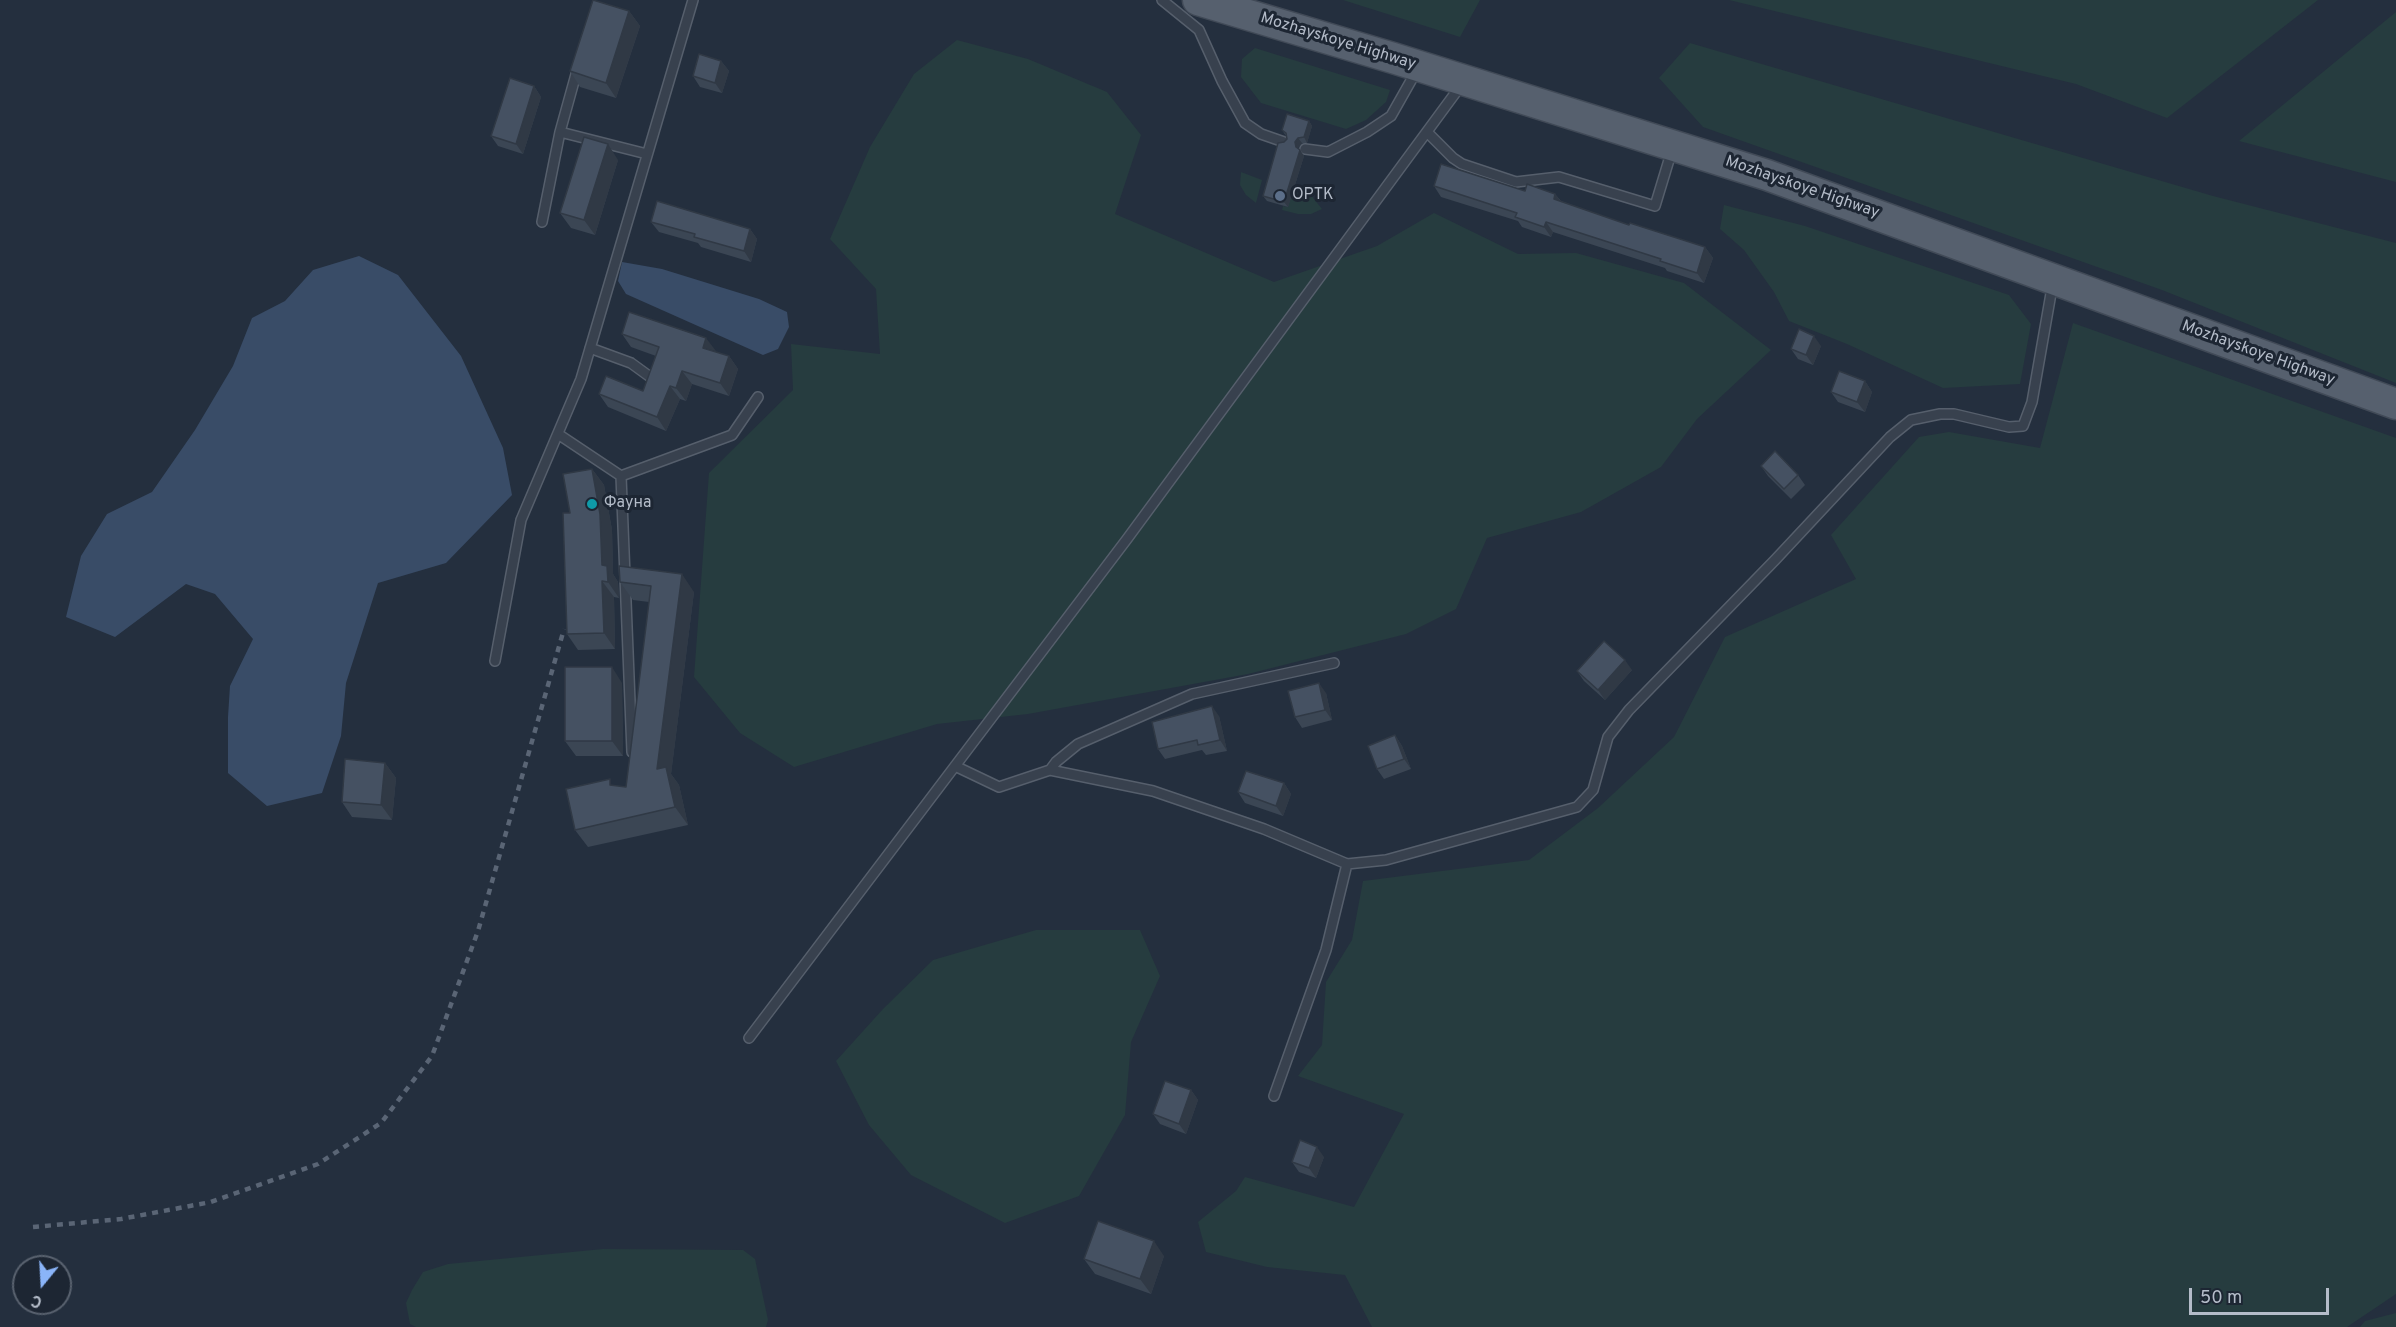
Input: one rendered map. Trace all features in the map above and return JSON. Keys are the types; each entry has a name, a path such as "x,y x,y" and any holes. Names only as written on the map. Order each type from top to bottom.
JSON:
{"main road":[{"name":"Mozhayskoye Highway","path":"1198,0 1465,80 1767,175 2396,404"}],"lane":[{"path":"495,661 521,520 581,379 693,0"},
{"path":"1162,0 1199,30 1222,81 1245,123 1261,134 1284,142"},
{"path":"542,222 579,62"},
{"path":"1305,149 1328,152 1368,132 1391,116 1419,66"},
{"path":"749,1038 1134,529 1465,80"},
{"path":"561,132 648,154"},
{"path":"1427,132 1453,158 1473,168 1516,182 1559,177 1655,206 1673,145"},
{"path":"955,766 999,787 1050,770 1153,791 1264,829 1347,864 1386,860 1577,807 1593,790 1608,737 1629,710 1911,420 1940,414 1954,414 2009,427 2022,426 2032,402 2054,280"},
{"path":"590,348 631,363 653,379"},
{"path":"621,476 732,435 758,397"},
{"path":"558,434 621,476"},
{"path":"621,476 632,759"},
{"path":"1050,770 1078,744 1192,694 1334,663"},
{"path":"1274,1096 1326,950 1347,864"}],"green space":[{"path":"1343,0 1480,0 1460,37"},
{"path":"1729,0 2318,0 2167,118 2076,84"},
{"path":"2396,12 2396,182 2239,141"},
{"path":"957,40 1028,59 1107,92 1141,135 1115,214 1274,282 1377,246 1434,213 1518,254 1576,253 1684,283 1771,350 1697,419 1661,467 1581,512 1487,538 1456,609 1406,634 1248,674 1028,714 937,724 794,767 740,733 694,677 709,473 793,390 791,344 880,354 876,289 830,239 870,147 914,74"},
{"path":"1690,43 2213,196 2396,243 2396,383 2162,290 1703,127 1659,78"},
{"path":"1255,48 1390,90 1386,102 1366,120 1346,129 1261,103 1241,77 1242,59"},
{"path":"1241,172 1262,180 1256,203 1246,195 1240,185"},
{"path":"1292,193 1310,194 1322,209 1311,214 1282,210 1283,206 1288,207"},
{"path":"1724,205 1805,226 2009,295 2031,324 2020,384 1943,388 1847,344 1789,321 1774,292 1744,250 1720,229"},
{"path":"2073,323 2396,438 2396,1294 2347,1327 1372,1327 1345,1275 1267,1267 1206,1252 1198,1222 1236,1191 1245,1177 1354,1207 1404,1114 1298,1076 1322,1045 1326,982 1352,940 1363,881 1529,860 1598,808 1674,737 1725,637 1856,579 1831,535 1919,437 1949,432 2040,448"},
{"path":"1036,930 1140,930 1160,976 1131,1042 1125,1115 1079,1196 1005,1223 911,1175 869,1125 836,1061 883,1009 933,960"},
{"path":"603,1249 743,1250 755,1259 768,1320 766,1327 416,1327 410,1324 406,1303 423,1272 448,1264"},
{"path":"2396,1313 2396,1327 2360,1327 2365,1321"}],"water":[{"path":"359,256 398,275 461,356 503,448 512,495 446,563 378,583 346,683 341,736 322,793 267,806 228,773 230,686 253,639 215,594 186,584 115,637 66,617 81,556 107,514 152,492 195,430 233,366 252,318 285,301 313,270"},
{"path":"622,262 662,269 759,299 787,312 789,327 778,349 763,355 626,294 618,281"}],"building":[{"path":"593,0 629,11 606,83 570,71"},
{"path":"699,54 721,61 715,83 693,76"},
{"path":"510,78 534,86 516,144 491,136"},
{"path":"1287,114 1309,121 1304,137 1298,138 1295,142 1296,147 1300,150 1284,202 1263,196 1278,143 1287,139 1286,133 1282,130"},
{"path":"584,137 608,144 584,220 560,213"},
{"path":"1441,164 1525,191 1527,184 1555,194 1554,199 1629,225 1630,223 1705,247 1697,273 1546,222 1544,227 1515,217 1517,213 1434,186"},
{"path":"657,201 750,229 744,251 651,222"},
{"path":"629,312 706,338 703,348 729,356 720,383 682,371 676,388 670,386 657,417 599,394 606,376 643,391 659,347 622,334"},
{"path":"1799,329 1814,336 1806,355 1791,349"},
{"path":"1839,371 1865,381 1857,402 1831,392"},
{"path":"1775,451 1798,475 1784,489 1761,466"},
{"path":"592,469 600,514 602,565 607,566 608,582 602,581 604,633 567,634 563,513 570,513 563,474"},
{"path":"619,566 682,574 657,769 666,767 675,807 575,830 566,789 610,779 610,785 626,787 651,586 620,582"},
{"path":"1604,641 1625,660 1598,690 1577,671"},
{"path":"565,667 612,667 612,741 565,741"},
{"path":"1319,683 1325,710 1295,717 1288,691"},
{"path":"1212,706 1220,740 1198,745 1197,740 1158,749 1152,722"},
{"path":"1395,735 1404,759 1377,769 1368,746"},
{"path":"345,759 385,763 381,805 342,802"},
{"path":"1246,771 1284,783 1276,806 1238,792"},
{"path":"1165,1081 1191,1090 1179,1124 1153,1114"},
{"path":"1300,1140 1317,1147 1309,1168 1292,1162"},
{"path":"1098,1221 1154,1241 1140,1279 1084,1259"}],"railway":[{"path":"33,1227 121,1219 211,1202 318,1164 381,1123 432,1056 478,931 564,629"}],"place":[{"name":"ОРТК","path":"1280,196"},
{"name":"Фауна","path":"592,504"}]}
